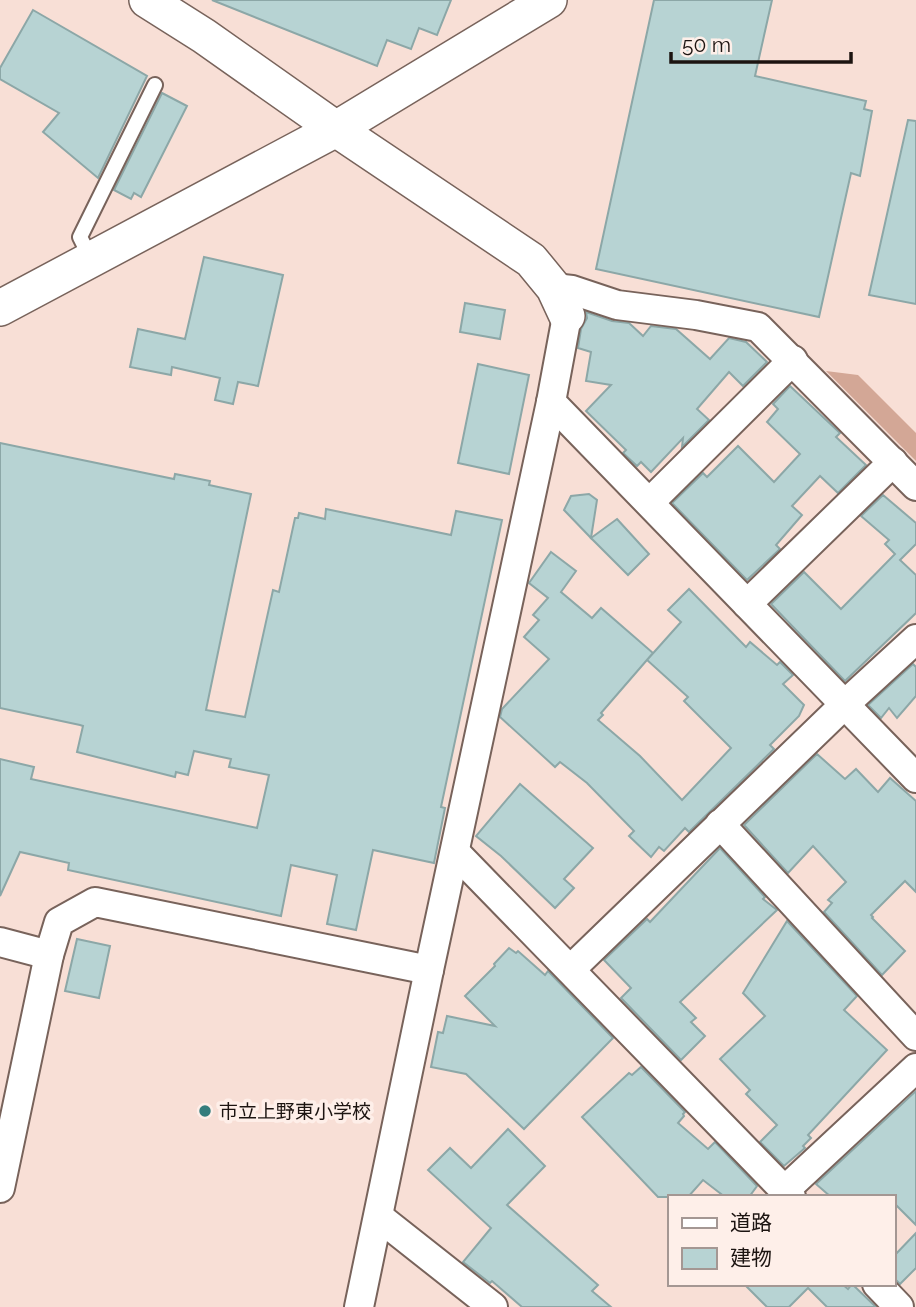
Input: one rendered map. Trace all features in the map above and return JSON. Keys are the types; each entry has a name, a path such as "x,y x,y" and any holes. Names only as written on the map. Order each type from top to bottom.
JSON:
{"street":[{"path":"147,0 204,36 336,129 531,260 561,302"},
{"path":"0,308 336,129 549,0"},
{"path":"359,1307 551,402 561,302 572,290 617,305 696,315 758,327 916,486"},
{"path":"650,502 793,360"},
{"path":"551,402 916,778"},
{"path":"747,604 893,462"},
{"path":"571,969 916,639"},
{"path":"720,824 916,1036"},
{"path":"456,853 788,1194 916,1068"},
{"path":"0,1188 59,922 95,902 429,970"},
{"path":"0,942 50,955"},
{"path":"379,1217 493,1307"},
{"path":"879,1286 899,1307"}],"lane":[{"path":"91,259 79,237 155,85"}],"shaded area":[{"path":"826,371 858,375 916,433 916,461"}],"building":[{"path":"212,0 451,0 437,35 419,28 411,49 387,40 377,66"},
{"path":"654,0 772,0 755,76 866,101 864,109 872,111 860,176 851,173 819,317 596,269"},
{"path":"33,10 147,76 98,178 43,132 59,113 0,79 0,68"},
{"path":"162,93 187,106 141,197 134,193 131,199 114,190"},
{"path":"908,120 916,121 916,304 869,295"},
{"path":"204,257 283,275 258,386 238,382 233,404 215,400 220,378 172,367 171,375 130,367 138,329 185,339"},
{"path":"465,303 505,310 500,339 460,332"},
{"path":"586,312 612,321 629,323 643,336 651,326 676,329 710,359 729,338 746,342 767,362 743,386 729,372 697,409 709,420 682,447 683,438 651,472 641,462 637,466 623,453 626,450 586,411 611,385 586,381 591,352 578,348 581,329 587,318"},
{"path":"478,364 529,375 509,474 458,463"},
{"path":"790,386 840,433 836,437 866,465 838,493 820,476 792,506 802,515 776,545 780,549 747,580 672,503 703,473 707,477 738,446 774,482 800,454 767,422 778,409 773,404"},
{"path":"0,443 174,479 175,474 210,481 209,485 251,494 206,710 245,717 273,590 279,592 295,518 298,518 299,513 325,519 326,509 451,535 456,511 502,520 441,807 445,808 434,863 373,850 356,930 327,924 337,875 291,865 281,916 68,870 69,863 20,852 0,896 0,759 34,767 31,779 257,828 269,775 229,767 231,759 194,751 188,775 176,772 175,777 77,752 83,726 0,708"},
{"path":"589,494 597,500 591,538 564,510 571,496"},
{"path":"883,495 916,523 916,544 900,560 916,575 916,613 845,681 771,604 804,572 841,609 895,554 885,544 889,540 861,516"},
{"path":"617,519 649,554 628,575 591,538"},
{"path":"551,552 576,571 561,592 592,618 601,608 653,653 601,713 603,715 598,720 640,756 682,800 731,748 684,701 688,697 647,660 681,622 668,610 689,589 746,647 750,642 777,665 780,662 793,675 783,684 804,705 799,716 770,745 774,749 689,832 685,828 664,851 659,847 651,857 629,836 634,831 587,783 560,762 555,767 500,717 502,709 549,659 524,637 539,620 533,615 548,598 529,583"},
{"path":"913,664 916,667 916,696 897,718 889,708 881,718 868,705"},
{"path":"817,754 845,779 856,769 878,792 890,778 916,801 916,892 905,881 871,915 905,951 882,975 824,912 832,903 828,900 846,882 813,846 788,873 744,825"},
{"path":"520,784 593,848 564,879 574,888 555,908 476,836"},
{"path":"720,848 765,897 763,899 777,910 680,1002 696,1018 691,1022 705,1036 681,1060 621,998 631,988 604,960 647,919 650,922"},
{"path":"787,921 857,996 844,1010 887,1050 808,1135 811,1138 803,1146 805,1148 784,1166 760,1142 777,1125 746,1094 750,1090 720,1059 765,1016 743,993"},
{"path":"77,939 110,946 99,998 65,991"},
{"path":"509,948 516,953 518,951 545,975 548,971 613,1038 524,1129 466,1074 431,1067 438,1032 443,1033 447,1016 495,1026 465,996"},
{"path":"641,1067 685,1112 678,1123 708,1149 715,1142 757,1186 750,1195 722,1195 703,1180 690,1195 658,1197 582,1117 629,1073 632,1075"},
{"path":"916,1091 916,1225 895,1204 895,1195 829,1195 816,1184"},
{"path":"508,1129 545,1166 507,1205 598,1285 592,1291 611,1307 522,1307 492,1281 490,1283 463,1262 491,1228 428,1170 450,1148 471,1168"},
{"path":"916,1233 916,1268 900,1284 895,1279 895,1255"},
{"path":"746,1286 844,1286 848,1289 854,1286 876,1307 827,1307 808,1288 789,1307 767,1307"}],"place":[{"name":"市立上野東小学校","path":"205,1111"}]}
